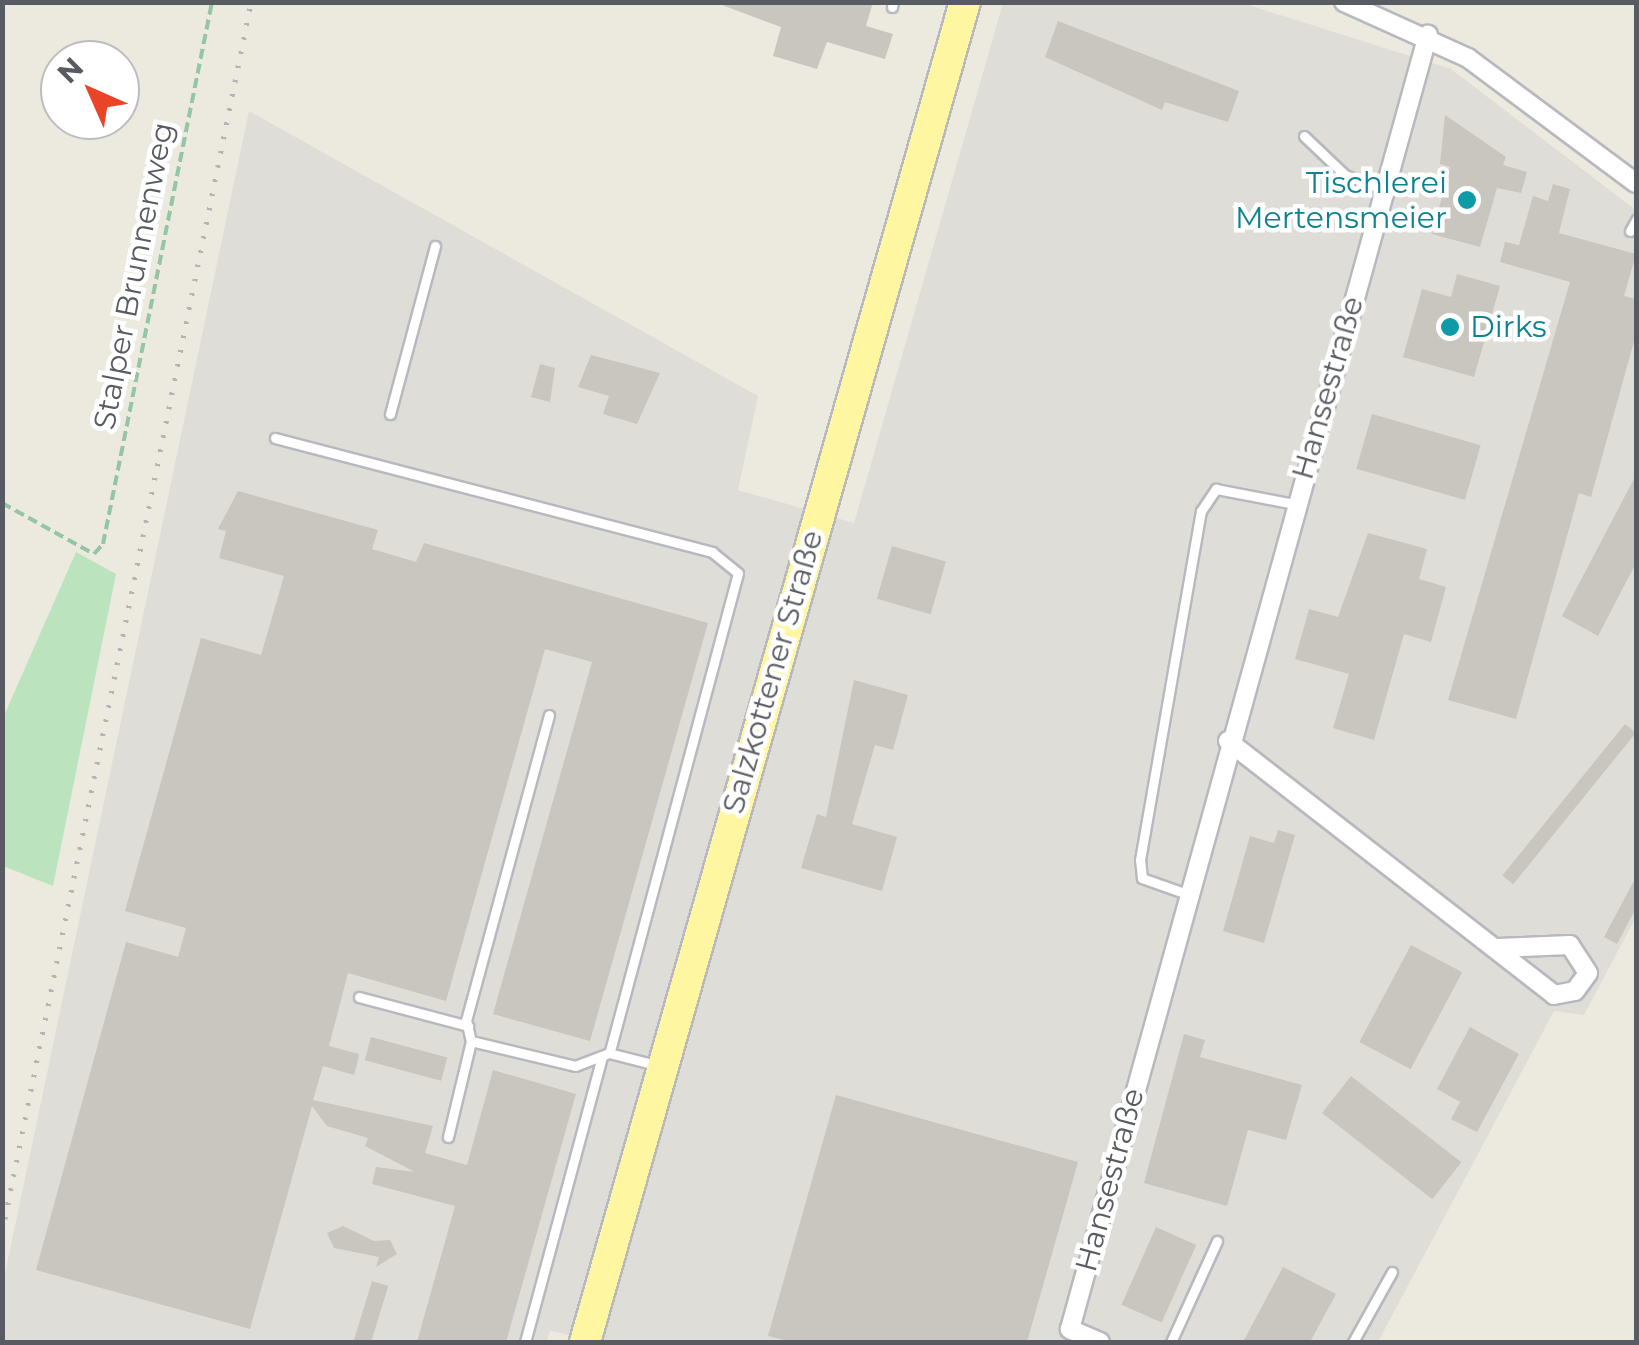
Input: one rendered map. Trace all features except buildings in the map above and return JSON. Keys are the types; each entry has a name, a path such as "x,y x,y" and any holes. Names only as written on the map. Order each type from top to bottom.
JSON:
{"main road":[{"name":"Salzkottener Straße","path":"585,1342 965,2"}],"street":[{"path":"1344,2 1428,35 1636,183"},
{"name":"Hansestraße","path":"1100,1342 1070,1328 1228,741 1428,35"},
{"path":"1228,741 1554,995 1575,991 1588,973 1570,946 1498,948"}],"lane":[{"path":"1304,136 1344,175 1384,190"},
{"path":"1630,232 1636,220"},
{"path":"390,414 435,246"},
{"path":"276,438 712,552 738,573 526,1342"},
{"path":"1187,894 1142,878 1140,860 1200,511 1216,489 1295,504"},
{"path":"448,1137 472,1041 468,1026 549,715"},
{"path":"359,997 468,1026"},
{"path":"472,1041 575,1066 606,1054 662,1067"},
{"path":"1171,1342 1217,1242"},
{"path":"1353,1342 1392,1272"}],"path":[{"name":"Stalper Brunnenweg","path":"2,503 94,554 104,544 212,2"}],"shaded area":[{"path":"1003,3 1242,3 1451,69 1636,210 1636,917 1584,1015 1554,1011 1378,1342 604,1342 550,1331 546,1342 3,1342 3,1283 249,111 758,396 738,490 854,523"}],"green space":[{"path":"76,552 116,574 53,886 3,866 3,718"}],"railway":[{"path":"2,1233 251,2"}],"place":[{"name":"Tischlerei Mertensmeier","path":"1467,200"},
{"name":"Dirks","path":"1450,327"}]}
